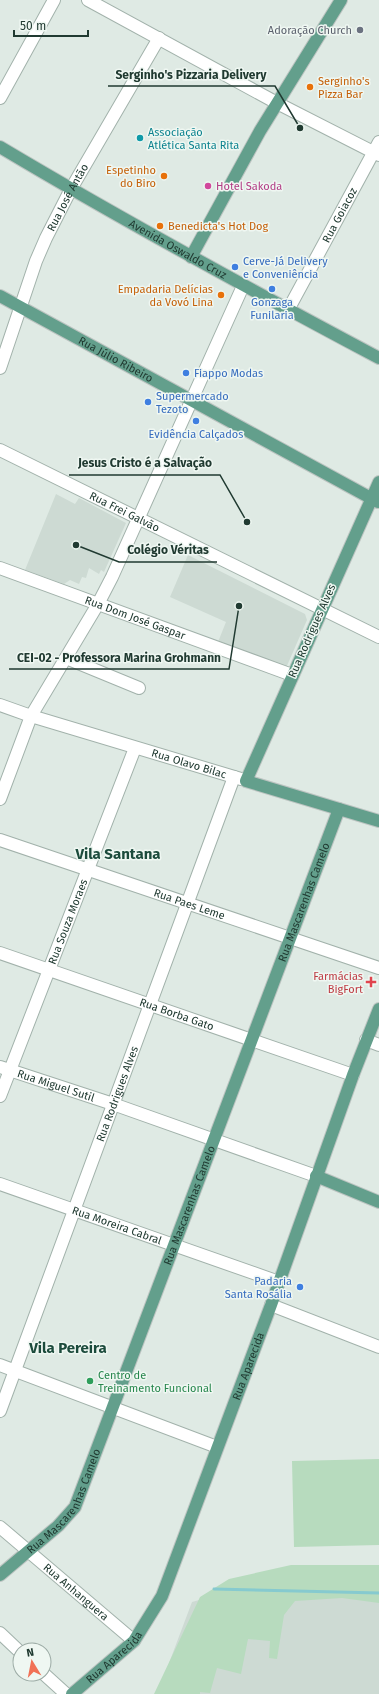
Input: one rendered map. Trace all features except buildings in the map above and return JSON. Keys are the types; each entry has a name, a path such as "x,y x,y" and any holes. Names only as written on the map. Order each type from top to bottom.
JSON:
{"main road":[{"path":"191,257 260,130 341,0"},
{"name":"Avenida Oswaldo Cruz","path":"0,147 242,286 379,358"},
{"name":"Rua Júlio Ribeiro","path":"0,296 375,501"},
{"name":"Rua Rodrigues Alves","path":"240,779 292,675 321,608 375,501 379,482"},
{"name":"Rua Olavo Bilac","path":"240,779 379,821"},
{"name":"Rua Mascarenhas Camelo","path":"0,1575 58,1526 75,1506 114,1408 339,809"},
{"name":"Rua Aparecida","path":"72,1694 134,1641 162,1596 216,1447 271,1304 352,1075 379,1009"},
{"path":"316,1176 379,1202"}],"street":[{"path":"0,98 54,0"},
{"path":"94,1 277,103 377,150"},
{"name":"Rua José Antão","path":"0,368 38,255 71,189 159,38"},
{"name":"Rua Goiacoz","path":"288,310 377,150"},
{"path":"0,799 31,716 98,604 139,518 242,286"},
{"name":"Rua Frei Galvão","path":"0,450 379,637"},
{"name":"Rua Dom José Gaspar","path":"0,568 292,675"},
{"path":"66,658 139,688"},
{"name":"Rua Olavo Bilac","path":"0,705 31,716 240,779"},
{"name":"Rua Souza Moraes","path":"0,1096 5,1068 49,970 135,748"},
{"name":"Rua Rodrigues Alves","path":"0,1411 187,904 240,779"},
{"name":"Rua Paes Leme","path":"0,840 379,968"},
{"name":"Rua Borba Gato","path":"0,953 352,1075"},
{"path":"366,1040 379,1045"},
{"name":"Rua Miguel Sutil","path":"5,1068 113,1104 316,1176"},
{"name":"Rua Moreira Cabral","path":"0,1184 279,1282"},
{"path":"271,1304 379,1347"},
{"path":"0,1365 216,1447"},
{"name":"Rua Anhanguera","path":"0,1528 134,1641"},
{"path":"0,1633 12,1644"},
{"path":"52,1681 66,1694"}],"shaded area":[{"path":"56,494 75,504 79,498 126,523 104,572 101,570 99,574 89,568 86,578 82,577 79,584 70,580 64,584 25,570"},
{"path":"188,555 305,614 307,620 286,668 218,642 226,622 170,597"},
{"path":"277,1578 379,1587 379,1694 167,1694 169,1663 192,1602"}],"green space":[{"path":"379,1459 379,1545 294,1547 292,1461"},
{"path":"291,1565 379,1565 379,1603 342,1598 295,1601 284,1615 277,1659 269,1658 270,1641 248,1639 241,1674 217,1668 210,1693 154,1694 200,1597 229,1579"}],"waterway":[{"path":"214,1589 379,1593"}],"place":[{"name":"Adoração Church","path":"360,30"},
{"name":"Serginho's Pizza Bar","path":"310,87"},
{"name":"Serginho's Pizzaria Delivery","path":"300,128"},
{"name":"Associação Atlética Santa Rita","path":"140,138"},
{"name":"Espetinho do Biro","path":"164,176"},
{"name":"Hotel Sakoda","path":"208,186"},
{"name":"Benedicta's Hot Dog","path":"160,226"},
{"name":"Cerve-Já Delivery e Conveniência","path":"235,267"},
{"name":"Gonzaga Funilaria","path":"272,289"},
{"name":"Empadaria Delícias da Vovó Lina","path":"221,295"},
{"name":"Fiappo Modas","path":"186,373"},
{"name":"Supermercado Tezoto","path":"148,402"},
{"name":"Evidência Calçados","path":"196,421"},
{"name":"Jesus Cristo é a Salvação","path":"247,522"},
{"name":"Colégio Véritas","path":"76,545"},
{"name":"CEI-02 - Professora Marina Grohmann","path":"239,606"},
{"name":"Farmácias BigFort","path":"371,982"},
{"name":"Padaria Santa Rosália","path":"300,1287"},
{"name":"Centro de Treinamento Funcional","path":"90,1381"}],"district":[{"name":"Vila Santana","path":"118,854"},
{"name":"Vila Pereira","path":"68,1348"}]}
